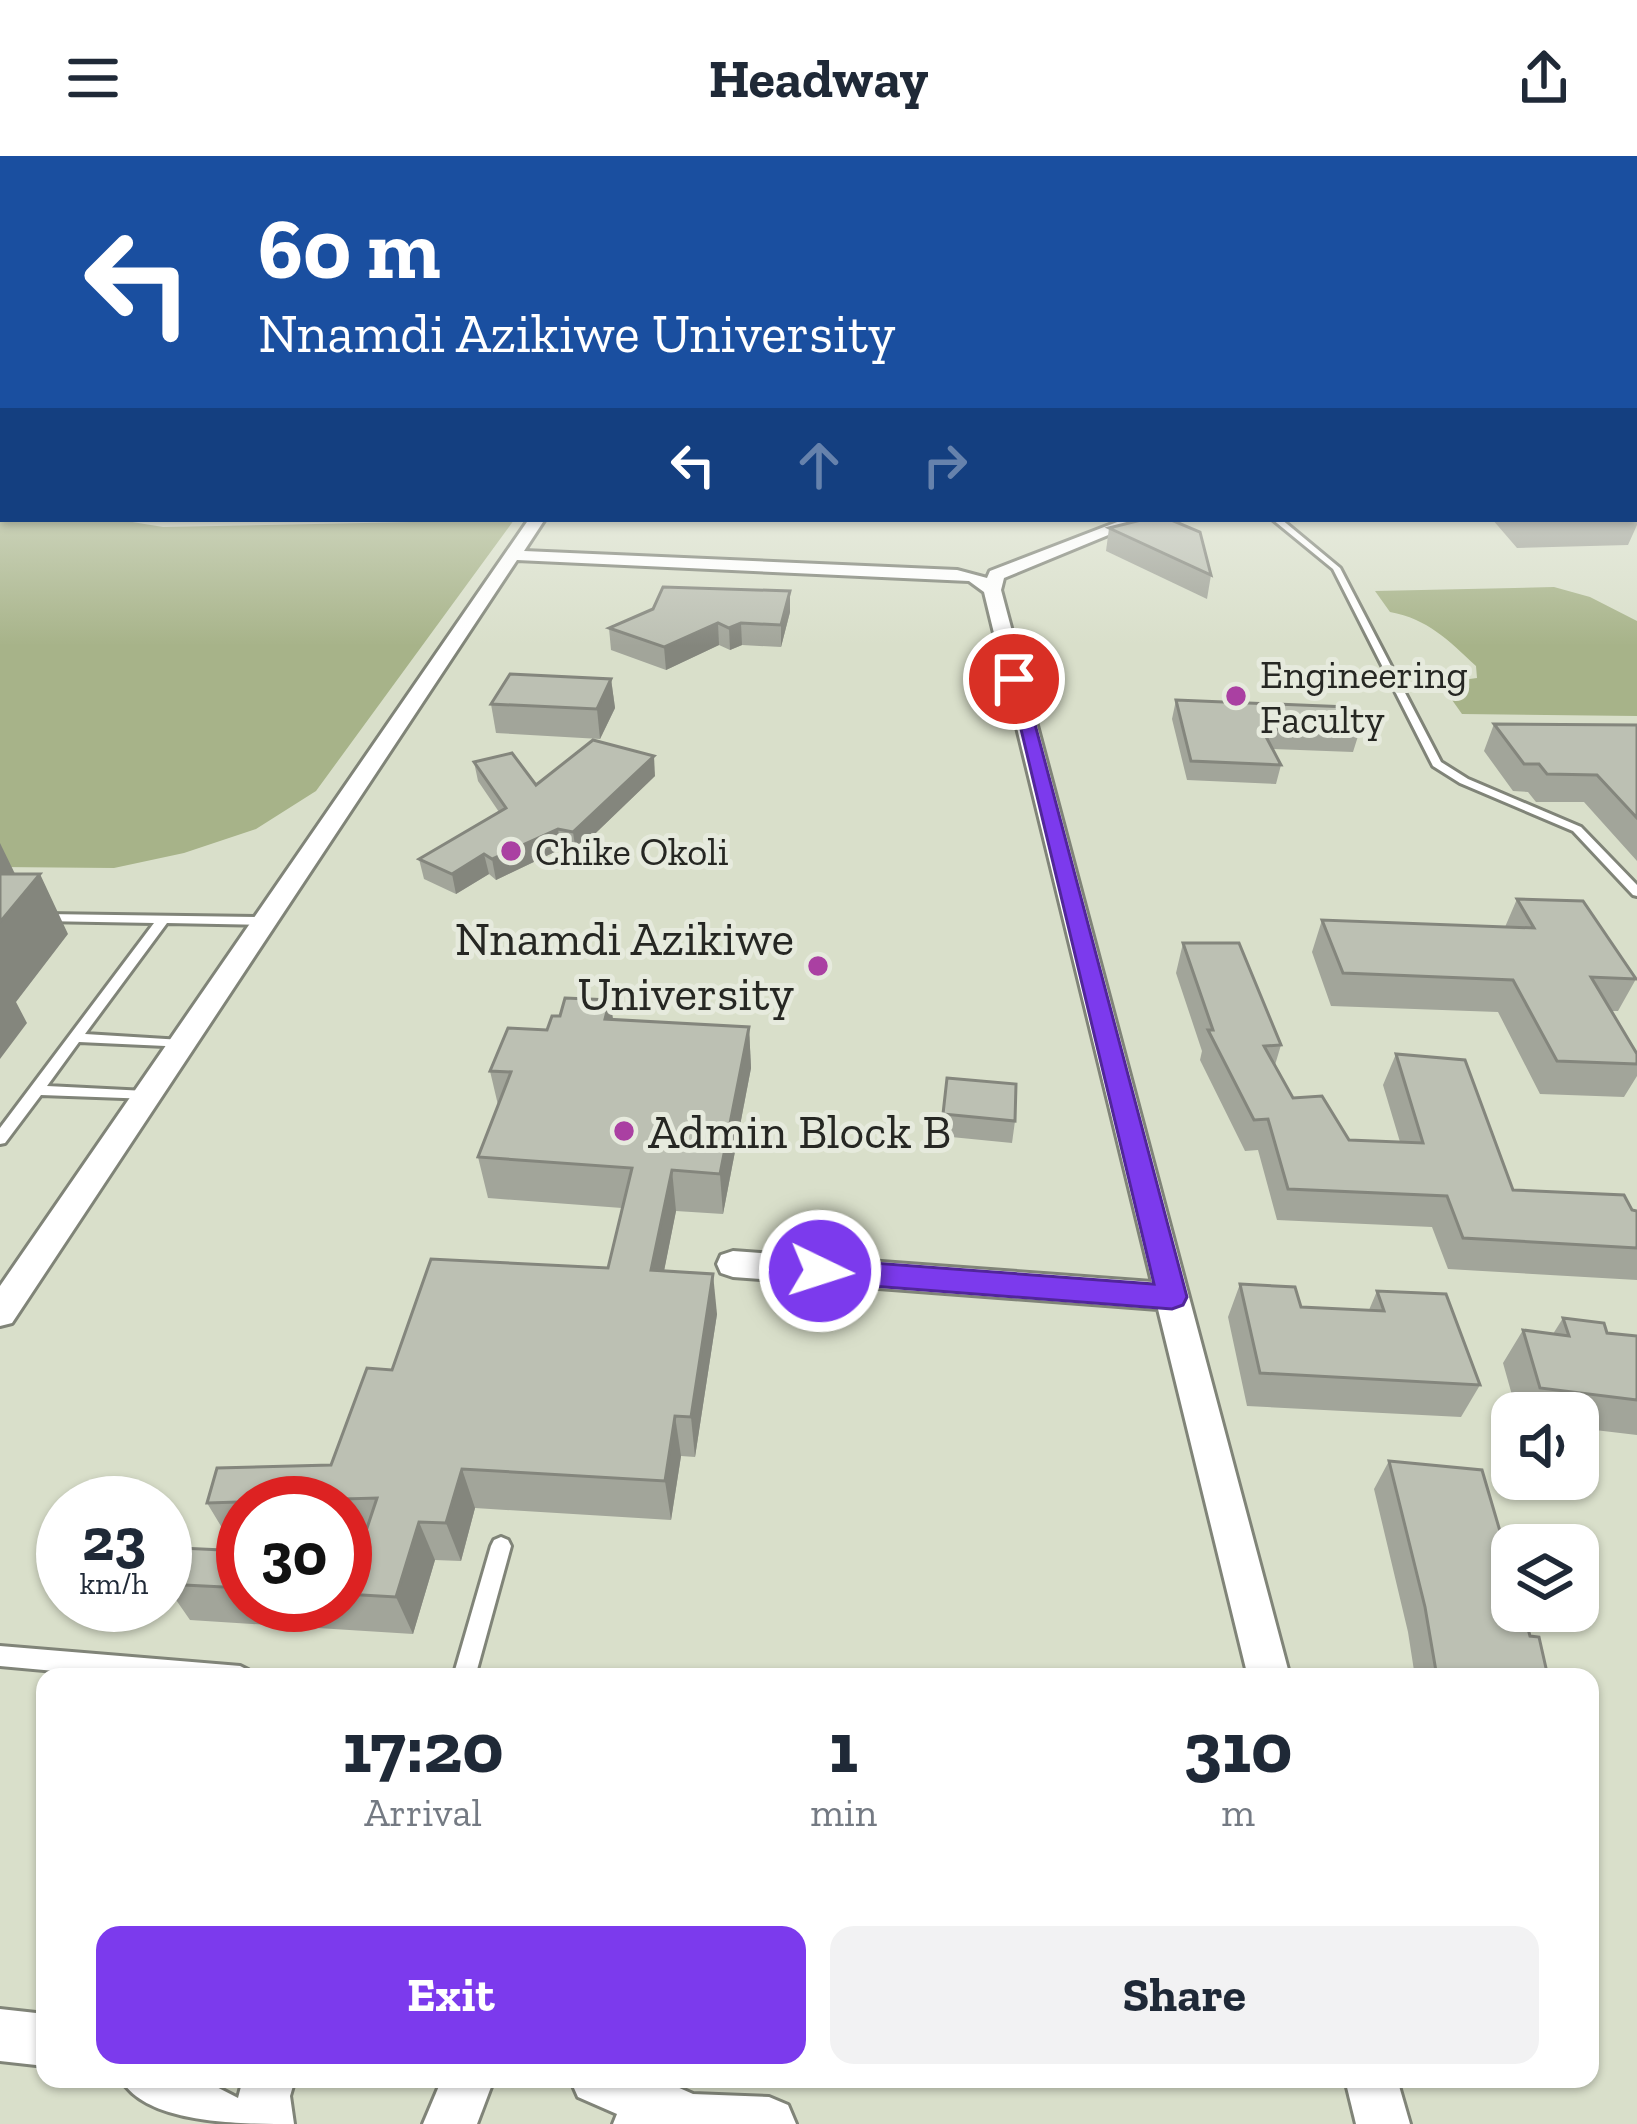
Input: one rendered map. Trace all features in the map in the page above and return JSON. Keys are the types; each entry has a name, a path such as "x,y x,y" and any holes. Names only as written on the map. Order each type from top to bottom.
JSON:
{"street":[{"path":"0,1313 535,522"},
{"path":"513,555 987,581 1132,522"},
{"path":"987,581 1267,1668"},
{"path":"733,1264 1172,1297"},
{"path":"0,2035 36,2039"},
{"path":"164,2088 233,2124"},
{"path":"266,2088 267,2124"},
{"path":"449,2124 464,2088"},
{"path":"617,2088 692,2120"},
{"path":"1373,2088 1383,2124"},
{"path":"640,2124 692,2120 769,2124"}],"lane":[{"path":"1280,522 1336,568 1437,764 1464,782 1577,829 1637,892"},
{"path":"21,918 264,921"},
{"path":"0,1139 164,920"},
{"path":"77,1038 182,1043"},
{"path":"38,1090 146,1096"},
{"path":"467,1668 501,1546"},
{"path":"0,1656 138,1668"}],"shaded area":[{"name":"Nnamdi Azikiwe University","path":"0,522 1637,522 1637,2124 0,2124"}],"green space":[{"path":"0,522 132,522 163,527 513,522 316,791 256,829 184,853 114,868 0,867"},
{"path":"1554,587 1590,597 1637,621 1637,716 1462,714 1440,683 1477,678 1476,666 1427,625 1390,612 1375,591"}],"building":[{"path":"1133,522 1176,522 1200,532 1211,575 1109,528"},
{"path":"663,587 790,591 781,625 741,623 729,628 718,623 664,647 609,628 653,609"},
{"path":"510,674 611,679 597,709 491,704"},
{"path":"1176,700 1348,707 1359,733 1262,729 1281,765 1191,761"},
{"path":"1494,724 1637,725 1637,818 1597,775 1547,774 1539,764 1524,764"},
{"path":"593,740 654,756 573,832 558,829 492,859 484,854 452,874 419,859 506,808 474,762 512,753 536,785"},
{"path":"0,874 40,874 0,922"},
{"path":"1517,899 1583,901 1636,979 1591,977 1637,1054 1637,1064 1557,1061 1513,980 1343,973 1322,920 1534,928"},
{"path":"1183,943 1239,943 1281,1045 1264,1046 1293,1098 1322,1096 1349,1140 1423,1143 1396,1054 1465,1060 1513,1190 1624,1195 1637,1211 1637,1248 1463,1238 1447,1196 1288,1189 1268,1119 1254,1120 1208,1030 1213,1030"},
{"path":"565,998 610,1000 605,1019 749,1027 720,1174 672,1170 651,1270 713,1274 691,1417 675,1416 665,1481 462,1469 446,1523 419,1522 396,1597 372,1596 372,1513 377,1498 372,1498 372,1476 216,1476 216,1503 207,1503 217,1468 331,1465 367,1368 392,1370 431,1259 608,1268 632,1168 478,1157 511,1072 490,1071 508,1028 547,1030 552,1016 560,1016"},
{"path":"947,1078 1016,1084 1015,1121 943,1114"},
{"path":"1240,1284 1295,1287 1301,1307 1384,1311 1377,1291 1446,1294 1480,1385 1260,1373"},
{"path":"1563,1318 1604,1323 1607,1333 1637,1336 1637,1400 1540,1388 1523,1330 1569,1336"},
{"path":"1389,1461 1482,1470 1498,1524 1491,1524 1491,1632 1529,1632 1539,1637 1546,1668 1435,1668"},
{"path":"192,1549 216,1550 216,1587 192,1585"}],"place":[{"name":"Engineering Faculty","path":"1236,696"},
{"name":"Chike Okoli","path":"511,851"},
{"name":"Nnamdi Azikiwe University","path":"818,966"},
{"name":"Admin Block B","path":"624,1131"}],"route":[{"path":"820,1271 1172,1297 1014,679"}]}
